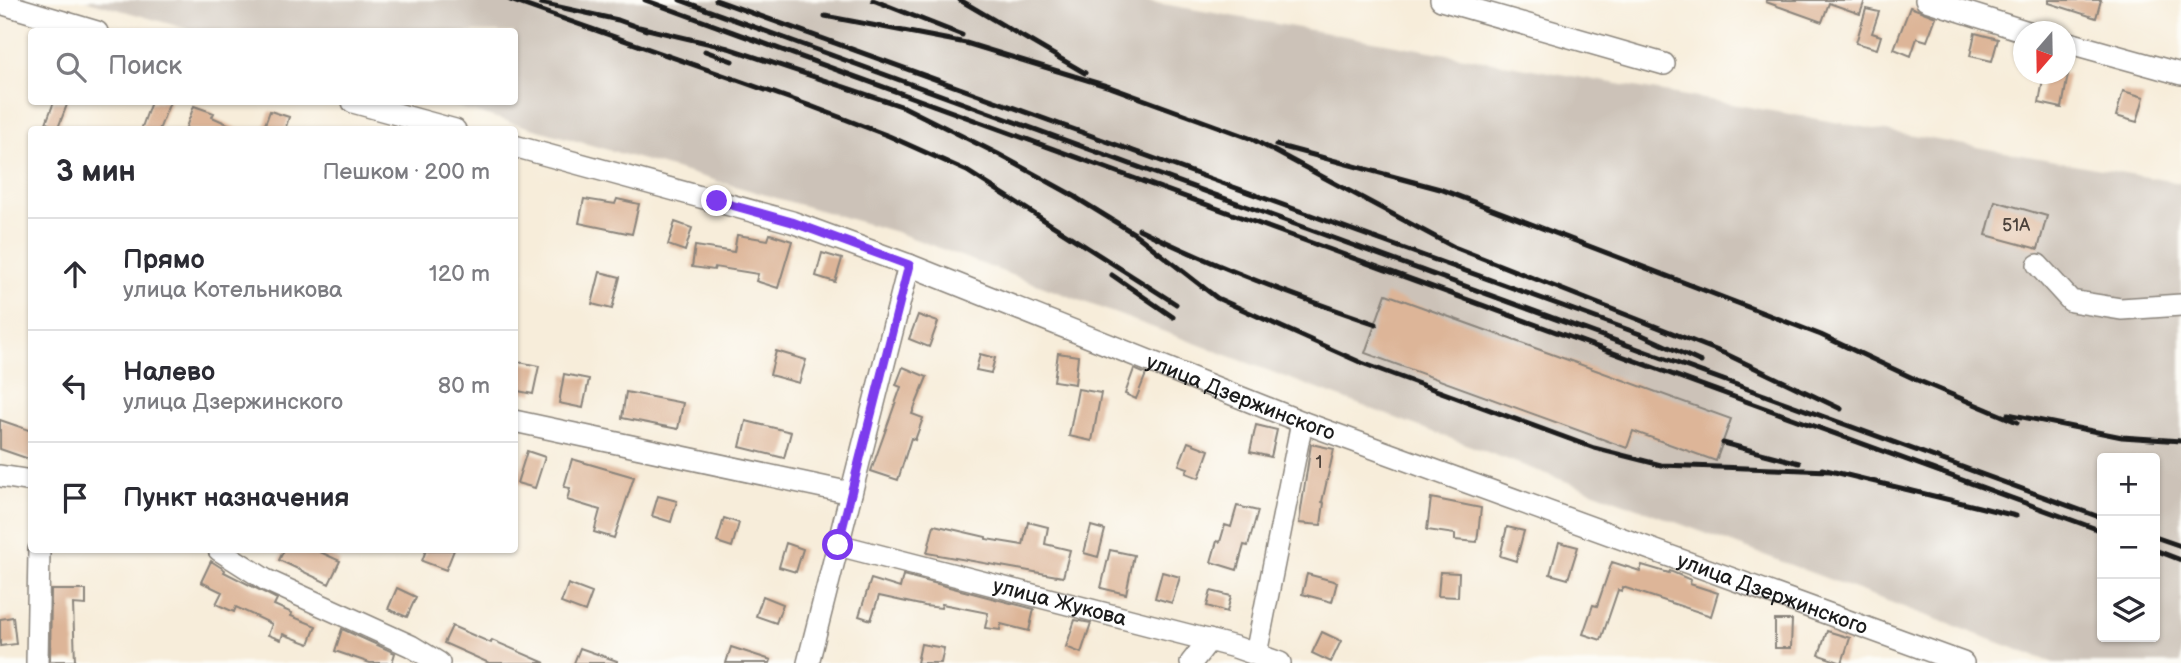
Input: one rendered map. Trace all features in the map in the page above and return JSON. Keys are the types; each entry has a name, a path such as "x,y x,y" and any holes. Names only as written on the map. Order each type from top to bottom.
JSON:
{"street":[{"path":"1441,0 1664,64"},
{"path":"1926,0 2013,27"},
{"path":"0,3 84,28"},
{"path":"2076,45 2181,74"},
{"path":"364,105 440,126"},
{"name":"улица Дзержинского","path":"518,147 792,222 909,265 1302,422 1963,663"},
{"path":"808,663 909,265"},
{"path":"2038,265 2071,301 2121,309 2181,304"},
{"path":"518,422 851,493"},
{"path":"1256,654 1302,422"},
{"path":"0,476 28,480"},
{"name":"улица Жукова","path":"838,545 1209,640 1280,663"},
{"path":"37,663 39,553"},
{"path":"224,553 267,580 411,646 439,663"},
{"path":"1191,663 1209,640"}],"shaded area":[{"path":"85,0 1140,0 2181,183 2181,663 2054,663 896,232 451,105 518,105 518,28 184,28"}],"building":[{"path":"1766,0 1865,0 1860,14 1829,3 1822,22"},
{"path":"2049,0 2101,0 2096,18 2049,3"},
{"path":"1910,7 1936,17 1927,41 1917,38 1911,56 1894,49"},
{"path":"1866,9 1879,12 1872,33 1881,36 1877,49 1856,43"},
{"path":"1975,33 1998,39 1992,61 1970,56"},
{"path":"2042,84 2066,84 2062,108 2039,103"},
{"path":"2123,91 2144,97 2137,122 2116,116"},
{"path":"53,105 67,105 59,126 46,123"},
{"path":"150,105 169,105 161,126 142,126"},
{"path":"194,106 214,113 212,117 232,126 186,126"},
{"path":"270,111 289,117 286,126 264,126"},
{"path":"584,199 615,204 617,199 639,204 632,234 579,223"},
{"path":"1995,201 2047,216 2038,249 1986,235"},
{"path":"675,222 692,228 685,251 668,245"},
{"path":"770,234 792,241 778,288 756,281 758,274 715,267 714,270 692,267 695,246 734,252 737,235 768,240"},
{"path":"822,253 842,259 835,282 816,276"},
{"path":"600,272 620,277 612,309 592,304"},
{"path":"1386,294 1731,419 1716,461 1633,431 1627,448 1365,353"},
{"path":"918,315 938,322 929,347 909,339"},
{"path":"776,351 806,360 799,383 770,375"},
{"path":"1058,353 1078,356 1075,384 1054,381"},
{"path":"980,354 995,358 991,373 976,370"},
{"path":"518,362 539,366 533,394 518,391"},
{"path":"903,367 927,377 912,414 923,418 915,440 911,438 898,480 871,471 901,387 896,385"},
{"path":"1134,369 1146,374 1136,399 1125,394"},
{"path":"564,374 589,379 583,408 559,403"},
{"path":"1078,389 1101,393 1092,441 1069,436"},
{"path":"626,392 683,403 678,429 622,418"},
{"path":"0,420 28,430 28,459 0,449"},
{"path":"746,421 791,432 784,458 740,447"},
{"path":"1256,425 1277,430 1271,457 1250,452"},
{"path":"1188,442 1209,450 1199,478 1186,473 1188,468 1179,465"},
{"path":"1311,444 1334,449 1322,502 1321,525 1299,523"},
{"path":"527,451 545,457 535,488 518,483"},
{"path":"572,459 634,477 614,538 594,532 600,510 567,500 570,488 564,487"},
{"path":"658,496 677,501 671,522 652,516"},
{"path":"1431,498 1481,508 1477,542 1455,540 1455,534 1427,530"},
{"path":"1237,506 1258,511 1248,546 1244,545 1237,570 1211,562 1225,525 1231,527"},
{"path":"724,518 739,523 732,547 717,542"},
{"path":"1028,522 1048,527 1045,544 1070,550 1063,577 927,553 934,525 986,539 1023,545"},
{"path":"1091,526 1105,530 1098,557 1084,553"},
{"path":"1507,527 1524,531 1516,561 1500,556"},
{"path":"1559,542 1578,547 1568,579 1550,574"},
{"path":"786,543 803,549 796,572 779,567"},
{"path":"1110,550 1134,555 1126,594 1101,588"},
{"path":"282,553 323,553 340,561 329,584 279,560"},
{"path":"425,553 453,553 446,570 422,561"},
{"path":"211,561 225,570 224,572 277,599 274,605 292,613 291,616 316,626 309,644 283,634 281,640 268,635 272,624 236,607 234,612 216,604 222,592 201,582"},
{"path":"1612,562 1640,571 1642,565 1669,573 1670,571 1691,580 1690,584 1718,593 1711,616 1623,587 1622,591 1618,590 1601,640 1583,634 1593,605 1597,606"},
{"path":"1162,572 1180,577 1172,603 1155,598"},
{"path":"1440,572 1459,573 1458,597 1438,596"},
{"path":"1307,574 1337,582 1332,602 1302,594"},
{"path":"903,575 1034,609 1029,631 1001,624 1000,630 985,628 988,613 942,604 941,608 925,606 879,596 871,620 859,616 871,579 900,588"},
{"path":"568,584 592,593 585,612 561,603"},
{"path":"397,588 416,597 407,617 388,609"},
{"path":"51,590 86,590 86,605 73,604 75,661 50,661"},
{"path":"1211,591 1231,596 1227,612 1207,606"},
{"path":"763,596 783,604 776,623 756,616"},
{"path":"13,617 16,644 0,646 0,619"},
{"path":"1075,620 1091,623 1081,653 1066,647"},
{"path":"1775,620 1792,620 1791,648 1775,648"},
{"path":"452,626 545,663 489,663 444,643"},
{"path":"342,629 395,653 392,663 370,663 335,651"},
{"path":"1827,631 1850,638 1842,663 1819,655"},
{"path":"1322,632 1341,641 1331,662 1312,653"},
{"path":"921,644 944,648 941,663 917,663"},
{"path":"731,647 771,660 770,663 726,663"},
{"path":"580,648 617,661 617,663 574,663"}],"railway":[{"path":"510,0 808,105 889,136 967,171 1176,304"},
{"path":"645,0 2097,529"},
{"path":"680,0 2097,516"},
{"path":"716,0 1640,334 1701,362"},
{"path":"873,0 962,35"},
{"path":"960,0 1085,73"},
{"path":"541,3 618,20 646,30"},
{"path":"825,16 966,43 1110,87 1252,139 1454,247 1726,354 1841,409"},
{"path":"639,27 728,48 904,107 1076,197"},
{"path":"705,51 732,61"},
{"path":"1276,145 1440,189 1821,335 1917,380 2017,422"},
{"path":"1070,194 1135,234 1217,298 1362,363 1594,448 1661,465 1830,471"},
{"path":"1139,229 1256,280 1376,324"},
{"path":"1112,275 1173,317"},
{"path":"2008,414 2122,437 2181,441"},
{"path":"1723,443 1799,463"},
{"path":"1822,469 2016,516"},
{"path":"2160,539 2181,546"},
{"path":"2160,552 2181,560"}],"route":[{"path":"717,201 792,222 909,265 838,545"}]}
